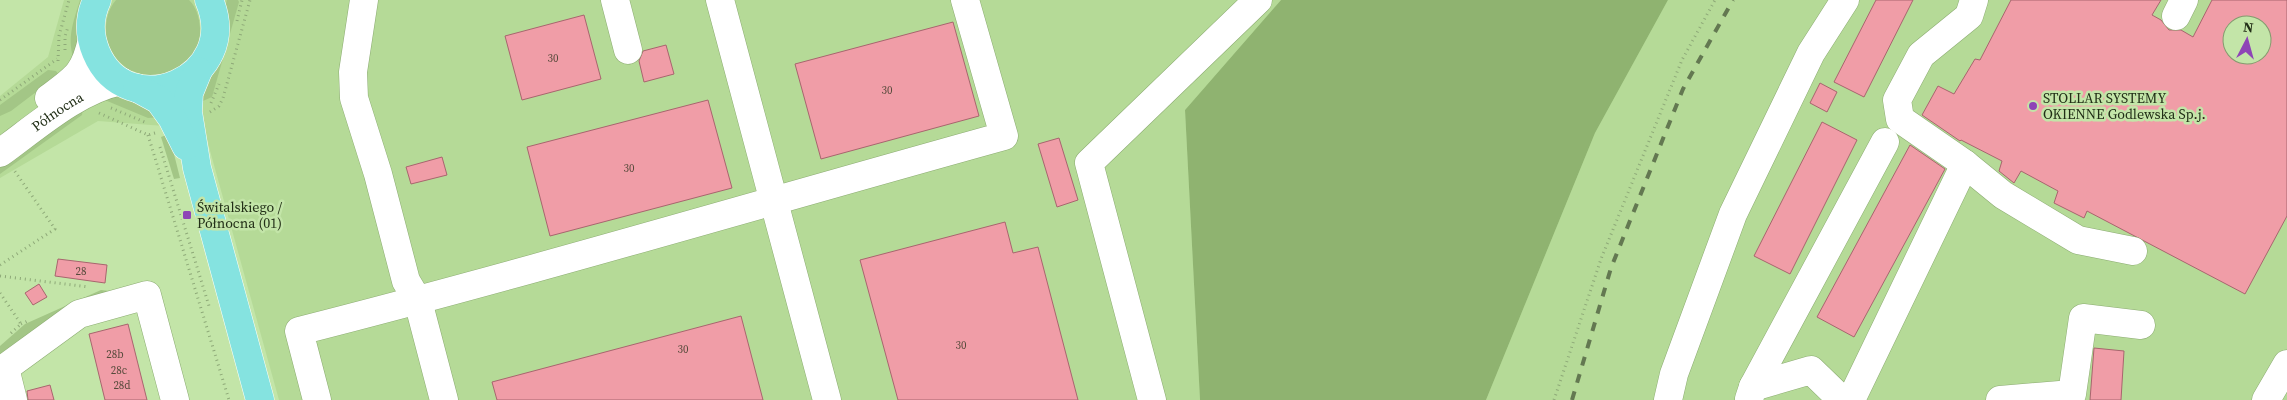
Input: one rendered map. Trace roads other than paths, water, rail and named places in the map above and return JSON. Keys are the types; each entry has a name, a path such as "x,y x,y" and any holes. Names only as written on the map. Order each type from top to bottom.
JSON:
{"main road":[{"path":"97,0 91,22 92,39 102,63 129,84 159,100 172,118 197,168"},
{"path":"226,5 211,52 198,71 189,92 188,112 197,168 260,400"},
{"path":"129,84 154,90 171,87 180,84 198,71"}],"street":[{"path":"364,0 357,41 420,276 418,301 444,400"},
{"path":"616,0 628,50"},
{"path":"720,0 827,400"},
{"path":"317,400 299,331 418,301 774,199 1004,136 965,0"},
{"path":"1152,400 1089,163 1258,0"},
{"path":"1668,400 1674,374 1733,214 1811,53 1845,0"},
{"path":"1974,0 1969,16 1922,55 1897,100 1900,119 1966,164 2003,195 2078,240 2133,250"},
{"name":"Północna","path":"0,134 78,75 87,61 92,39"},
{"name":"Północna","path":"7,161 82,95 105,84 129,84"},
{"path":"1751,393 1885,142"},
{"path":"1851,400 1966,164"},
{"path":"13,400 5,368 79,314 147,295 175,400"},
{"path":"2000,400 2072,394 2083,318 2140,325"},
{"path":"2266,400 2287,364"},
{"path":"1751,393 1811,370 1842,400"}],"railway":[{"path":"1572,400 1611,268 1683,89 1733,0"}],"place":[{"name":"STOLLAR SYSTEMY OKIENNE Godlewska Sp.j.","path":"2033,106"},
{"name":"Świtalskiego / Północna (01)","path":"187,215"}]}
